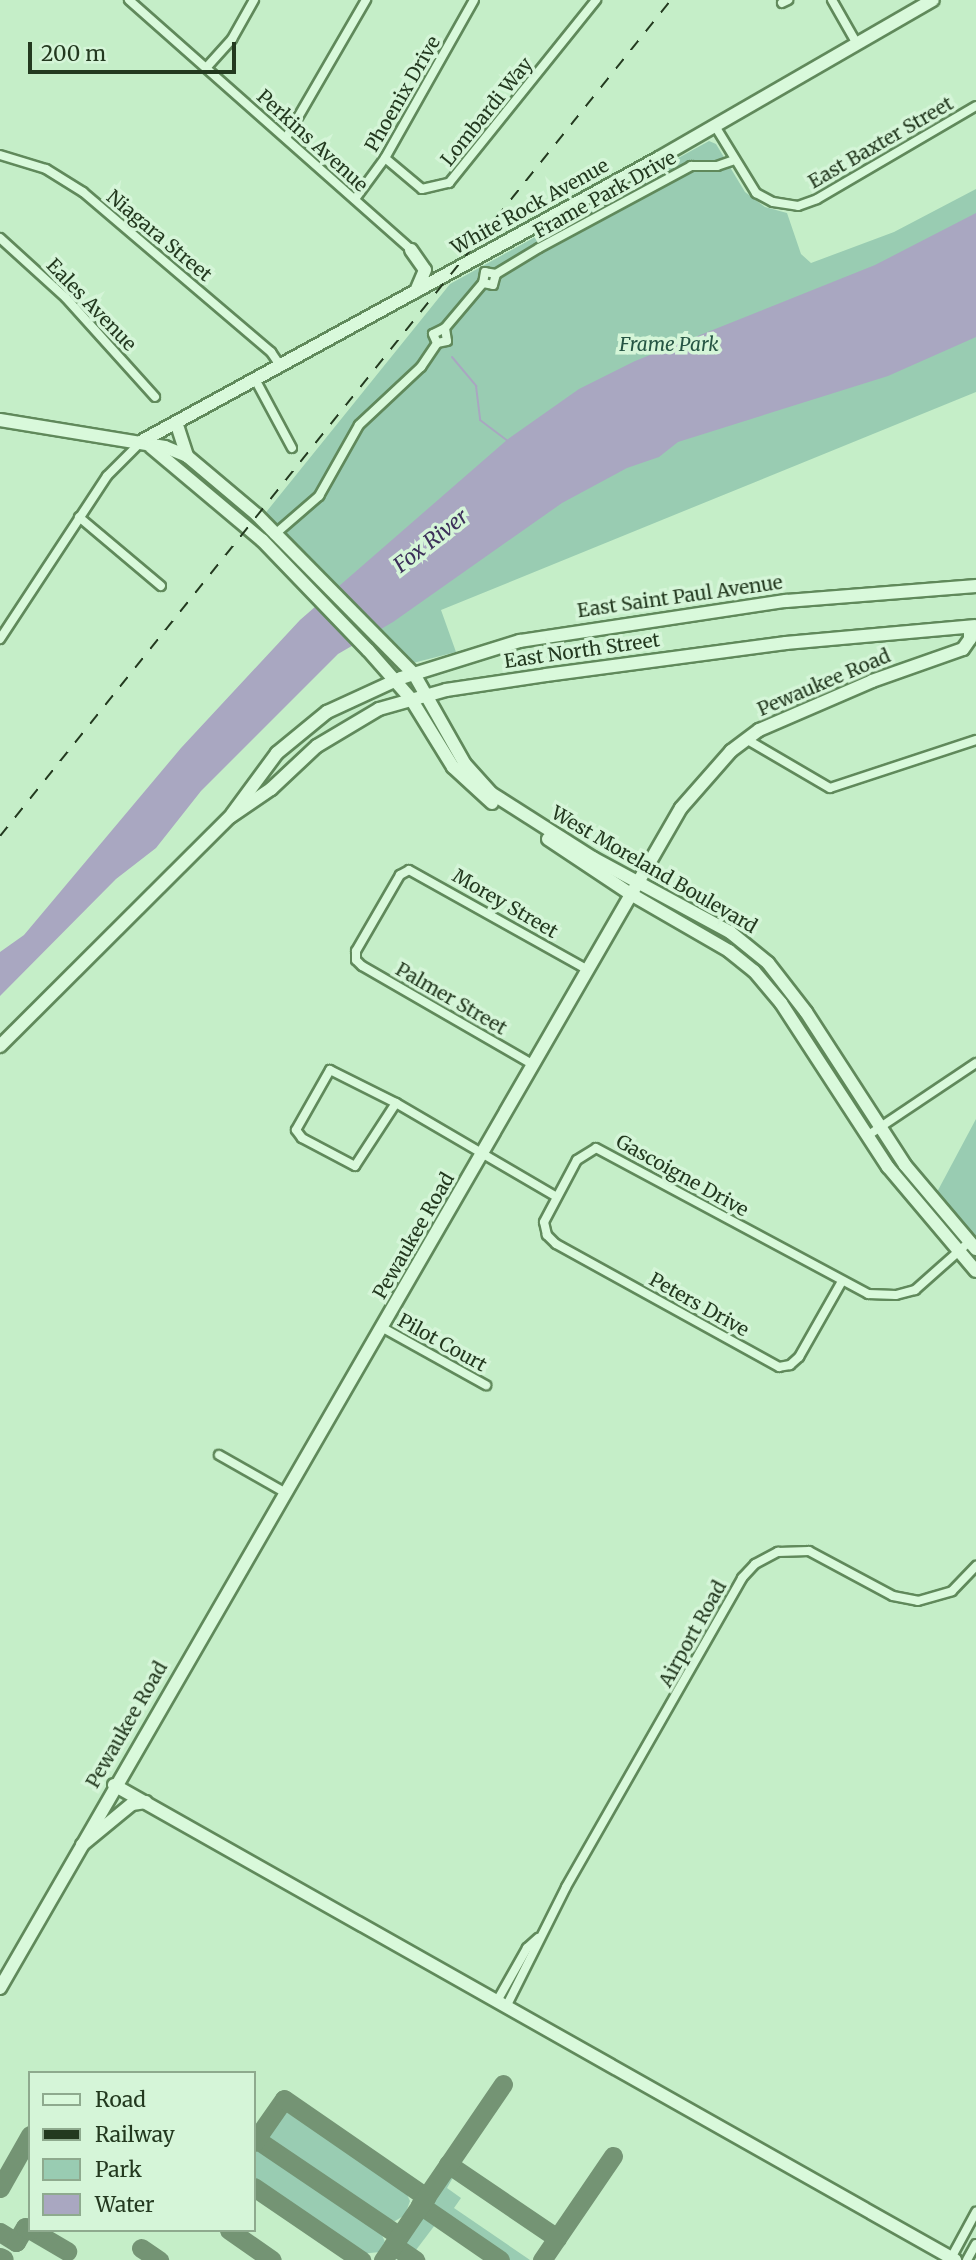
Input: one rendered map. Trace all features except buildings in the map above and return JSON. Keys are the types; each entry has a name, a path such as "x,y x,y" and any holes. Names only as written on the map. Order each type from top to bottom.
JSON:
{"main road":[{"name":"White Rock Avenue","path":"142,441 177,425 715,126 929,1"},
{"path":"411,250 425,270 415,293"},
{"path":"0,419 142,441 187,456 276,532 325,594 373,644 406,684 341,721 316,739 303,758"},
{"path":"177,425 187,456"},
{"path":"142,441 215,499 296,575 325,594"},
{"path":"215,499 225,488"},
{"name":"East Saint Paul Avenue","path":"406,684 567,631 786,601 976,586"},
{"name":"East North Street","path":"230,817 257,775 296,736 369,691 406,684 429,694 786,643 973,627"},
{"name":"Pewaukee Road","path":"0,1988 114,1785 483,1154 636,880 681,808 746,740 842,693 963,649 971,639 973,627"},
{"path":"369,691 378,677 373,644"},
{"name":"West Moreland Boulevard","path":"373,644 406,684 444,755 470,786 629,893 746,964 781,1003 901,1184 976,1271"},
{"name":"West Moreland Boulevard","path":"406,684 429,694 465,764 491,793 684,906 756,952 794,995 913,1175 973,1246"},
{"name":"East North Street","path":"0,1046 230,817 271,789 303,758 345,726 379,709 406,684"},
{"path":"675,919 684,906"},
{"path":"746,964 756,952"},
{"path":"901,1184 913,1175"},
{"path":"114,1785 952,2259"},
{"path":"79,1847 132,1804 146,1802"}],"street":[{"name":"Perkins Avenue","path":"129,0 442,278"},
{"path":"206,68 232,39 254,0"},
{"path":"286,138 366,0"},
{"name":"Phoenix Drive","path":"355,200 385,158 474,0"},
{"name":"Lombardi Way","path":"385,158 422,189 449,183 596,0"},
{"path":"832,0 857,44"},
{"name":"East Baxter Street","path":"715,126 734,160 762,197 798,206 817,199 976,106"},
{"name":"Niagara Street","path":"0,155 46,169 83,192 271,352 281,367"},
{"name":"Frame Park Drive","path":"266,544 276,532 319,496 359,425 421,367 437,343 447,341 445,328 483,283 485,272 496,274 691,166 717,166 734,160"},
{"name":"Eales Avenue","path":"0,238 66,298 155,397"},
{"path":"256,381 292,448"},
{"path":"0,639 107,476 142,441"},
{"path":"79,517 161,586"},
{"path":"746,740 830,788 976,740"},
{"name":"Morey Street","path":"356,960 356,951 407,870 586,969"},
{"name":"Palmer Street","path":"356,960 532,1064"},
{"path":"867,1136 976,1063"},
{"path":"396,1104 355,1166 302,1138 296,1130 330,1070 396,1104 557,1197"},
{"name":"Gascoigne Drive","path":"557,1197 582,1154 593,1148 603,1150 841,1283 868,1294 903,1294 930,1281 959,1254 973,1246"},
{"name":"Peters Drive","path":"557,1197 544,1222 551,1240 779,1367 799,1357 841,1283"},
{"name":"Pilot Court","path":"383,1328 485,1385"},
{"path":"219,1455 284,1492"},
{"name":"Airport Road","path":"502,2004 527,1948 538,1938 742,1578 757,1562 778,1552 809,1551 893,1596 918,1601 953,1591 976,1566"},
{"path":"952,2259 976,2212"},
{"path":"967,2260 976,2244"}],"green space":[{"name":"Frame Park","path":"709,141 716,144 745,192 765,207 787,213 801,254 811,263 894,232 976,189 976,392 441,610 456,652 413,663 263,516 450,284"},
{"path":"976,1119 976,1240 936,1194"},
{"path":"282,2109 404,2188 410,2201 405,2215 395,2221 382,2219 267,2141 266,2131"},
{"path":"260,2147 378,2226 385,2242 380,2252 360,2254 256,2183 256,2149"},
{"path":"447,2172 455,2174 447,2188 461,2198 454,2208 530,2260 506,2260 428,2207"},
{"path":"421,2211 438,2221 416,2250 407,2244 406,2234"}],"water":[{"name":"Fox River","path":"976,213 976,337 888,376 678,442 659,457 627,468 562,503 393,622 338,654 201,791 156,848 116,879 0,996 0,952 24,935 181,748 300,620 508,439 579,389 635,361 875,265"}],"waterway":[{"path":"452,357 476,386 480,420 507,440"}],"taxiway":[{"path":"383,2260 503,2084"},
{"path":"256,2139 284,2099 426,2197"},
{"path":"0,2188 28,2139"},
{"path":"256,2139 399,2236"},
{"path":"542,2260 613,2156"},
{"path":"448,2164 557,2238"},
{"path":"256,2188 361,2260"},
{"path":"420,2205 500,2260"},
{"path":"0,2232 16,2242 25,2227 28,2229"},
{"path":"34,2232 67,2251"},
{"path":"232,2232 272,2260"},
{"path":"393,2245 415,2260"},
{"path":"141,2248 159,2260"},
{"path":"0,2257 4,2259"}],"railway":[{"path":"0,836 671,0"}]}
